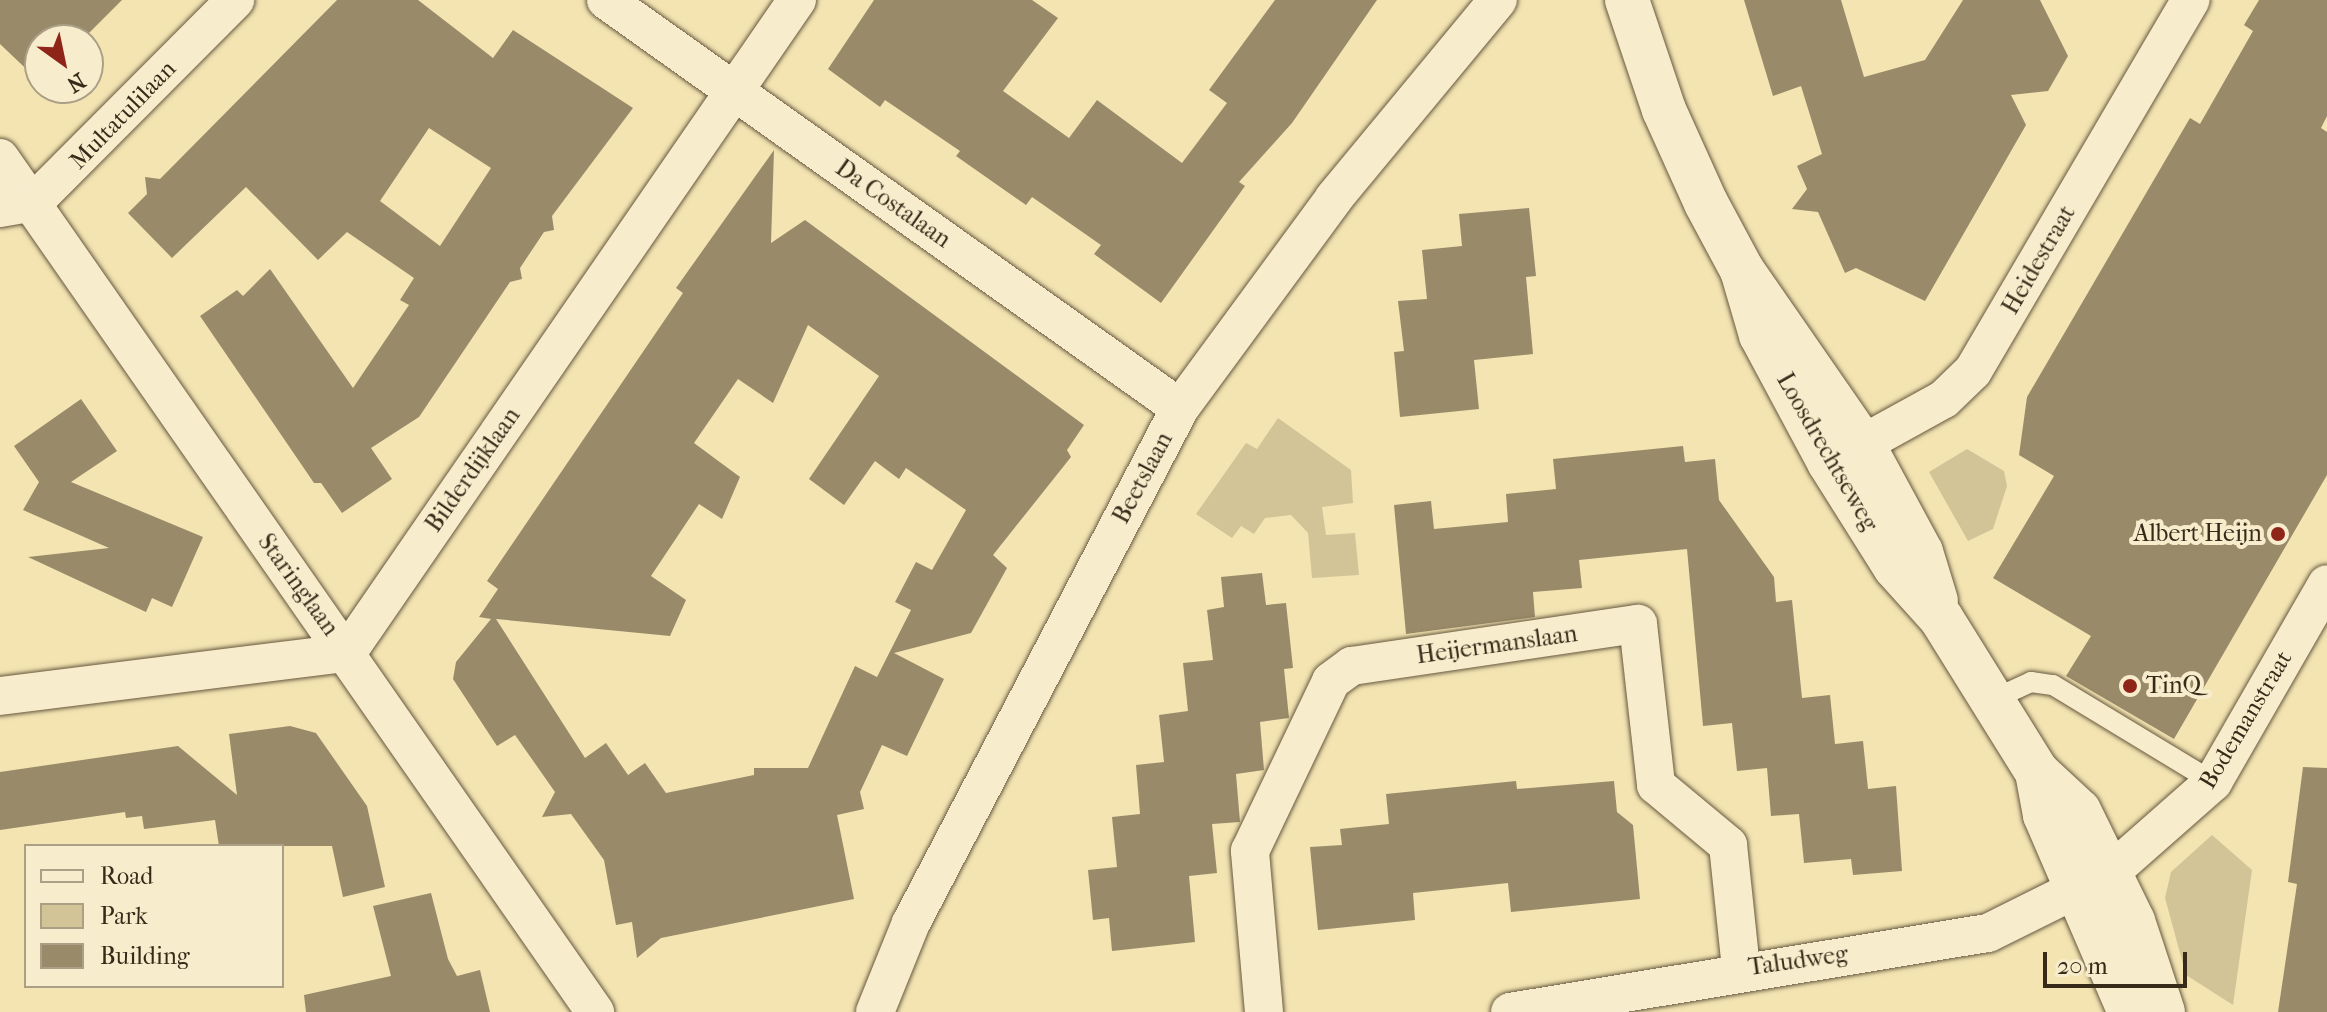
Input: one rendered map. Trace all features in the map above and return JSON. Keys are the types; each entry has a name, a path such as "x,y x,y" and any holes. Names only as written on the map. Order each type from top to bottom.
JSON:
{"street":[{"name":"Multatulilaan","path":"17,205 235,0"},
{"name":"Da Costalaan","path":"606,0 1180,408"},
{"name":"Bilderdijklaan","path":"347,653 797,0"},
{"name":"Beetslaan","path":"875,1012 911,923 1180,408 1334,198 1498,0"},
{"name":"Loosdrechtseweg","path":"1627,0 1664,110 1742,270 1761,335 1846,452 1895,567 1941,618 2037,772 2045,815 2094,881 2163,1012"},
{"name":"Heidestraat","path":"1846,452 1944,399 1973,371 2191,0"},
{"name":"Staringlaan","path":"0,158 17,205 347,653 595,1012"},
{"name":"Bodemanstraat","path":"2094,881 2213,782 2327,584"},
{"name":"Heijermanslaan","path":"1264,1012 1250,851 1331,681 1352,666 1638,624 1656,785 1728,845 1741,969"},
{"path":"0,696 347,653"},
{"name":"Loosdrechtseweg","path":"2094,881 2130,1012"},
{"name":"Taludweg","path":"1510,1012 1741,969 1988,933 2094,881"}],"lane":[{"path":"1992,700 2031,682 2053,685 2213,782"}],"green space":[{"path":"1278,418 1351,470 1353,503 1322,507 1326,535 1355,533 1359,575 1312,578 1308,533 1291,515 1265,518 1254,534 1241,526 1232,538 1196,514 1246,443 1257,449"},
{"path":"1967,449 2004,471 2007,486 1993,529 1968,541 1929,472"},
{"path":"2212,835 2252,870 2233,1005 2186,975 2165,898 2171,872"}],"building":[{"path":"0,0 122,0 98,24 24,24 24,67 0,44"},
{"path":"337,0 418,0 493,58 513,30 633,108 552,216 554,230 544,232 520,268 522,279 510,282 419,417 371,448 392,479 342,513 321,483 314,483 200,316 237,290 243,296 270,269 353,388 409,305 400,300 414,278 347,232 318,260 246,187 172,258 128,213 147,194 145,177 160,179","holes":["429,128 491,168 440,246 380,201"]},
{"path":"874,0 1032,0 1058,18 1003,91 1069,138 1097,100 1182,163 1227,103 1209,90 1275,0 1377,0 1292,123 1239,182 1245,186 1161,303 1094,254 1101,245 1032,197 1026,205 956,156 960,151 885,100 880,107 828,69"},
{"path":"1744,0 1841,0 1864,77 1925,60 1963,0 2040,0 2068,56 2048,91 2011,95 2026,125 1925,301 1856,268 1845,273 1818,212 1792,209 1807,189 1797,166 1822,154 1801,86 1773,96"},
{"path":"2259,0 2327,0 2327,116 2321,128 2327,132 2327,475 2174,739 2066,676 2091,636 1993,578 2054,476 2019,455 2027,397 2190,118 2200,124 2253,31 2244,25"},
{"path":"774,150 771,243 805,220 1084,425 1067,450 1071,457 993,555 1007,568 971,633 894,653 944,679 907,756 882,745 860,792 864,809 837,815 854,899 661,938 637,958 632,922 616,925 604,860 571,814 542,817 555,792 515,735 497,746 453,679 456,662 491,619 479,617 498,589 487,581 683,293 676,288","holes":["808,325 879,376 809,479 844,505 875,461 899,479 906,468 966,510 932,570 916,562 895,602 911,610 877,677 855,666 808,768 754,768 754,775 666,793 645,763 628,775 606,743 585,758 496,619 670,636 686,600 651,576 699,504 722,519 740,477 694,443 738,379 773,403"]},
{"path":"1529,208 1536,276 1526,277 1533,354 1474,360 1479,409 1400,417 1394,352 1404,351 1398,301 1427,299 1422,250 1462,246 1459,214"},
{"path":"81,399 117,451 71,482 203,537 172,607 152,598 146,612 28,557 109,548 23,510 39,482 14,446"},
{"path":"1683,446 1685,462 1715,459 1719,500 1774,577 1776,602 1792,600 1802,698 1830,695 1835,744 1863,741 1868,789 1896,786 1902,871 1853,875 1851,859 1804,863 1799,814 1771,816 1767,768 1737,771 1732,723 1703,726 1687,549 1579,560 1582,588 1533,592 1535,617 1406,634 1394,505 1431,501 1434,529 1508,522 1506,494 1556,489 1553,459"},
{"path":"1262,573 1266,605 1286,603 1293,668 1284,669 1289,718 1260,722 1264,770 1236,774 1240,822 1212,824 1217,873 1189,876 1195,942 1112,951 1109,918 1093,920 1088,870 1117,867 1112,817 1140,814 1136,765 1164,762 1159,715 1188,711 1183,663 1213,660 1207,610 1224,607 1221,577"},
{"path":"290,726 316,733 367,806 385,887 343,897 332,846 219,844 215,820 144,829 142,816 126,818 125,812 0,830 0,772 178,746 237,795 229,734"},
{"path":"2303,767 2327,768 2327,1012 2278,1012 2297,884 2288,882"},
{"path":"1516,781 1517,789 1614,781 1617,812 1633,825 1640,899 1511,912 1508,883 1413,893 1415,920 1318,930 1310,847 1342,845 1340,829 1389,824 1386,794"},
{"path":"431,893 448,959 457,976 480,970 490,1012 306,1012 304,995 391,976 373,906"}],"place":[{"name":"Albert Heijn","path":"2278,534"},
{"name":"TinQ","path":"2130,686"}]}
